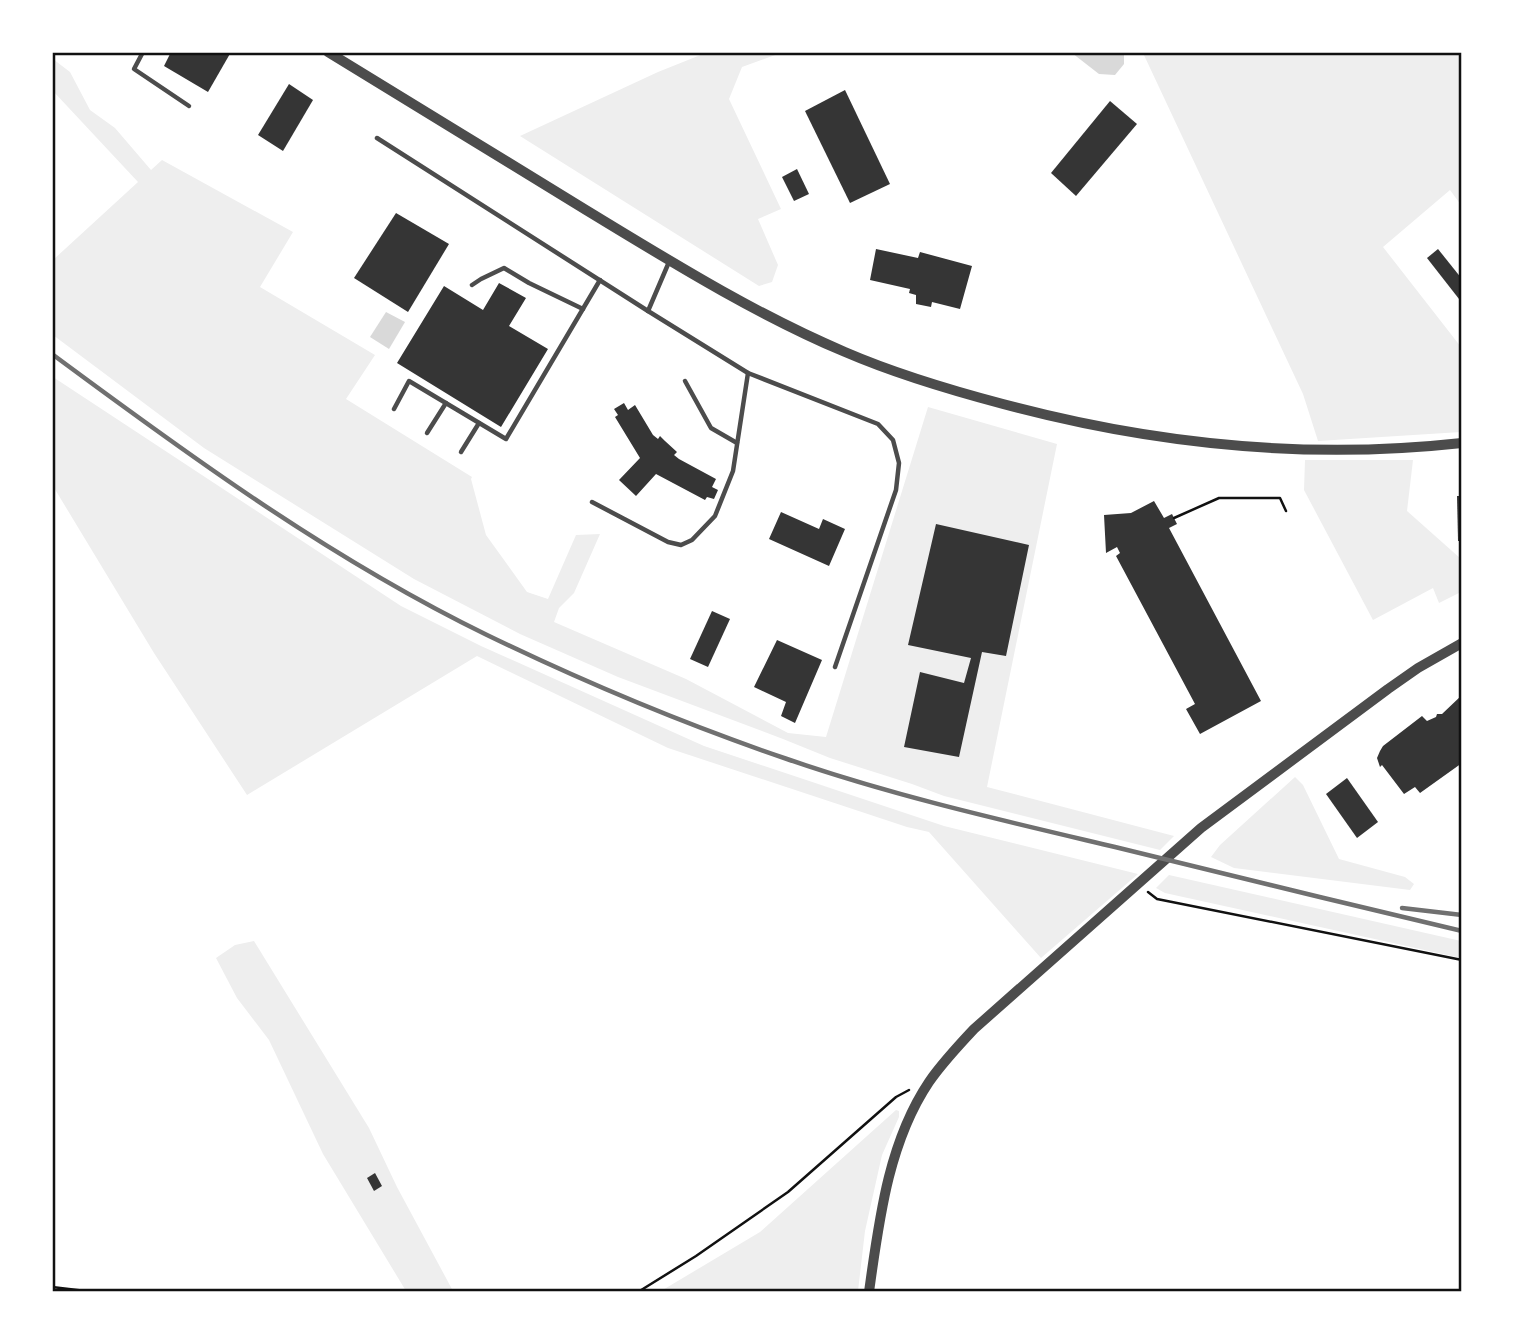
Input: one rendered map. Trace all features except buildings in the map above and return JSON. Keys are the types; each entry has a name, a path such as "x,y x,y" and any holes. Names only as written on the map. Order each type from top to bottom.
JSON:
{"street":[{"path":"328,52 670,261 771,317 845,352 926,383 1039,414 1144,435 1191,441 1273,448 1347,450 1461,443"},
{"path":"869,1292 879,1222 896,1152 911,1112 947,1058 974,1029 1201,828 1388,689 1461,643"}],"lane":[{"path":"143,52 134,69 189,106"},
{"path":"377,138 748,373 878,424 893,440 899,463 896,490 835,667"},
{"path":"648,311 670,261"},
{"path":"472,285 504,268 583,309"},
{"path":"394,410 409,381 506,439 600,280"},
{"path":"592,502 668,542 681,545 692,540 715,516 733,471 748,373"},
{"path":"685,382 710,428 737,443"},
{"path":"428,433 446,403"},
{"path":"461,452 479,423"}],"path":[{"path":"1174,518 1219,498 1280,498 1286,511"},
{"path":"1140,881 1157,899 1461,960"},
{"path":"638,1292 696,1256 788,1192 896,1097 928,1083"},
{"path":"52,1287 94,1292"}],"shaded area":[{"path":"708,52 781,53 742,67 729,99 781,209 758,219 778,265 772,282 759,286 520,136 658,72"},
{"path":"1072,53 1124,53 1124,64 1115,75 1099,74"},
{"path":"1143,53 1461,53 1461,205 1450,190 1383,247 1461,347 1461,432 1318,441 1303,394"},
{"path":"53,59 70,72 90,110 115,128 151,170 162,160 293,232 260,287 375,355 346,399 472,477 486,535 527,592 548,599 576,535 600,534 574,593 559,608 554,622 686,679 788,733 826,737 928,407 1057,444 987,787 1174,836 1160,850 944,796 830,758 618,677 520,634 414,579 204,448 53,335 53,260 138,182 53,91"},
{"path":"386,312 405,322 389,349 370,337"},
{"path":"53,377 401,606 481,646 704,746 944,826 1138,874 1041,958 929,832 668,748 477,656 247,795 154,653 53,486"},
{"path":"1305,460 1413,460 1407,511 1461,559 1461,592 1439,603 1433,588 1373,620 1304,490"},
{"path":"1295,777 1303,785 1339,859 1405,877 1414,884 1410,890 1234,868 1211,857 1220,845"},
{"path":"1169,875 1461,941 1461,958 1165,893 1156,888"},
{"path":"254,941 369,1128 397,1187 453,1291 406,1291 323,1154 269,1040 237,998 216,958 235,945"},
{"path":"896,1110 899,1111 899,1117 882,1155 865,1231 858,1291 661,1291 760,1232"}],"railway":[{"path":"52,354 263,505 373,574 487,635 635,702 787,759 909,796 1462,931"},
{"path":"1402,908 1462,915"}]}
